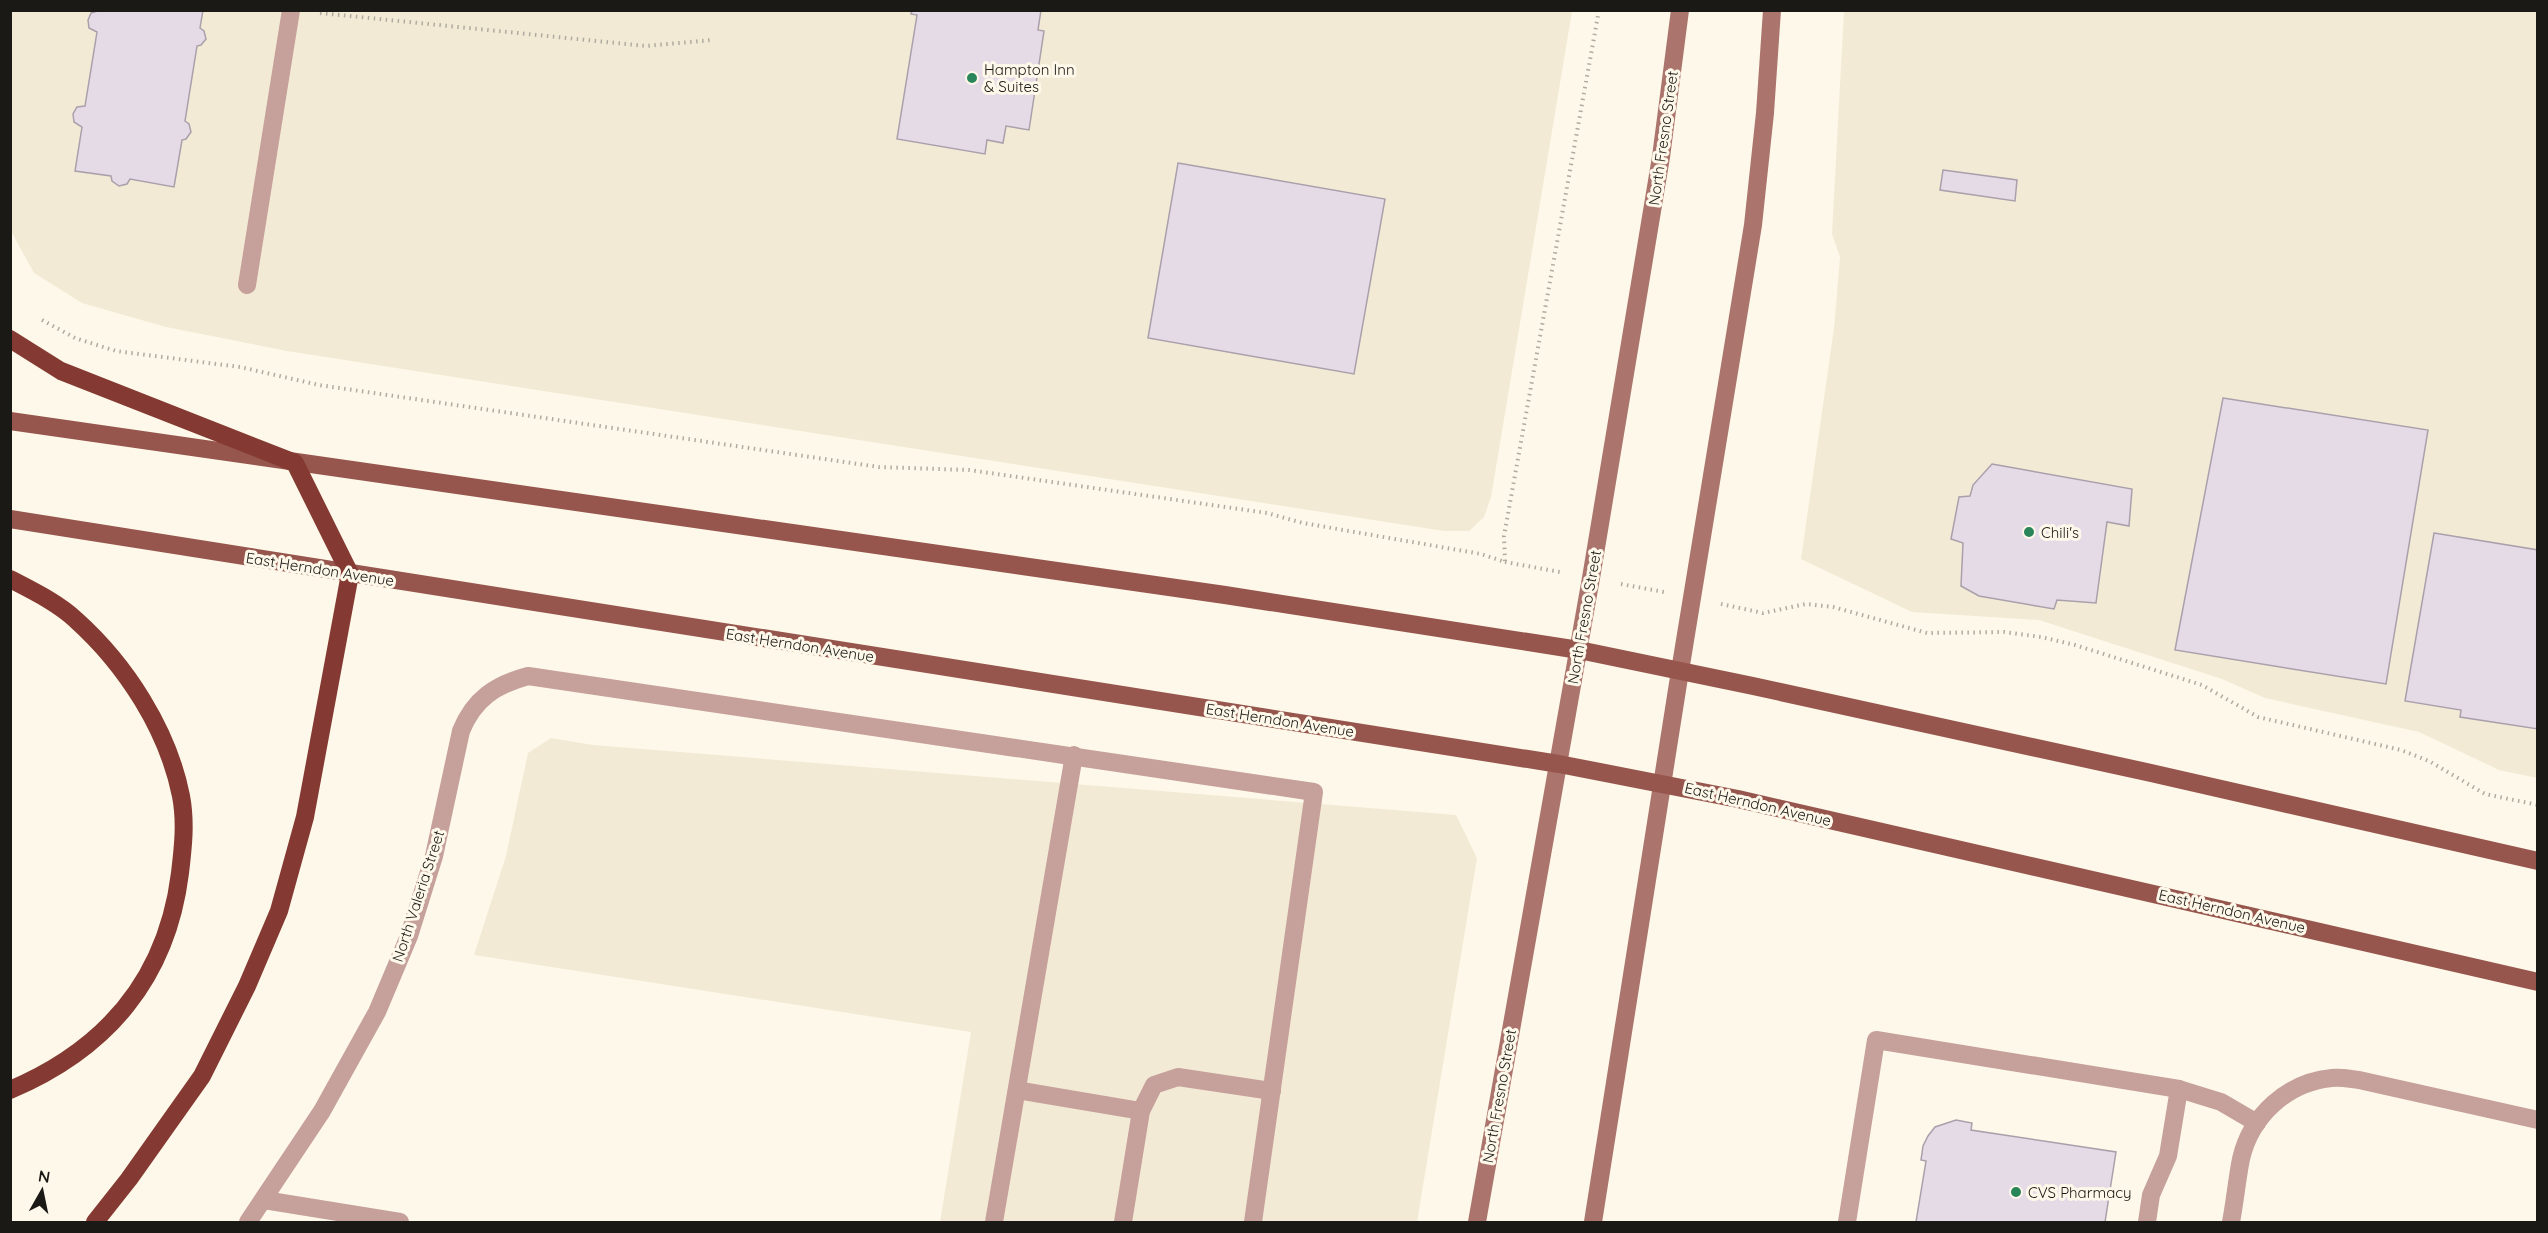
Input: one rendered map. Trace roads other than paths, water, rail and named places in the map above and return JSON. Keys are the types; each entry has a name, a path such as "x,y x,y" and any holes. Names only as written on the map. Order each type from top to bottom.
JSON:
{"highway":[{"path":"10,339 62,371 295,463 350,574 305,817 279,912 247,986 201,1076 129,1179 95,1222"},
{"path":"10,579 75,618 122,673 145,706 164,741 176,774 182,799 184,831 177,899 167,935 155,963 136,996 112,1023 84,1047 29,1082 10,1090"}],"main road":[{"name":"North Fresno Street","path":"1477,1222 1579,650 1661,157 1680,10"},
{"path":"1593,1222 1753,225 1772,10"},
{"path":"10,421 1225,595 1579,650 2151,773 2538,861"},
{"name":"East Herndon Avenue","path":"10,519 1559,764 1663,783 2538,982"}],"street":[{"path":"247,285 291,10"},
{"name":"North Valeria Street","path":"248,1222 322,1111 371,1022 404,947 434,856 461,732 469,712 487,694 507,682 528,676 1074,755"},
{"path":"994,1222 1074,755 1314,792 1253,1222"},
{"path":"1847,1222 1876,1040 2179,1089 2221,1102 2257,1123"},
{"path":"1123,1222 1141,1111 1154,1085 1178,1077 1272,1091"},
{"path":"2231,1222 2242,1157 2257,1123 2272,1104 2292,1089 2333,1078 2359,1080 2538,1120"},
{"path":"2146,1222 2151,1196 2168,1156 2179,1089"},
{"path":"1017,1090 1141,1111"},
{"path":"264,1200 400,1222"}],"place":[{"name":"Hampton Inn & Suites","path":"972,78"},
{"name":"Chili's","path":"2029,532"},
{"name":"CVS Pharmacy","path":"2016,1192"}]}
